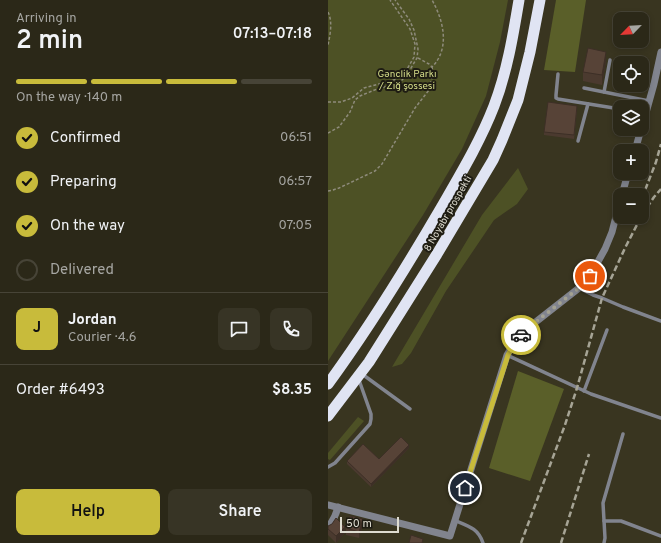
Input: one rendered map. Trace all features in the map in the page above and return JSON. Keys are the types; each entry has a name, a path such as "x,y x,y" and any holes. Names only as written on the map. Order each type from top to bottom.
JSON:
{"highway":[{"name":"8 Noyabr prospekti","path":"328,384 353,350 384,302 421,242 475,148 494,106 506,70 519,0"},
{"name":"8 Noyabr prospekti","path":"328,416 360,375 437,254 502,140 512,117 521,87 530,52 540,0"}],"street":[{"path":"649,101 661,52"},
{"path":"328,505 450,539 454,520 508,355 516,340 528,328 579,288 590,276 605,249 614,224"},
{"path":"328,527 335,517 338,507"}],"lane":[{"path":"604,92 610,60"},
{"path":"558,74 556,98 613,107"},
{"path":"584,88 644,100"},
{"path":"578,141 588,104"},
{"path":"579,288 622,307 661,321"},
{"path":"584,391 607,330"},
{"path":"508,355 584,391 661,418"},
{"path":"360,375 410,409"},
{"path":"328,467 335,463 370,424 371,414 360,375"},
{"path":"604,543 603,503 623,434"},
{"path":"454,520 472,528 479,534 483,543"},
{"path":"604,521 621,522 661,536"}],"path":[{"path":"328,102 341,102 352,98 364,88 397,79 406,71 414,57 415,44 410,29 390,0"},
{"path":"328,133 339,127 350,112 355,100 366,93 402,80 417,58 418,48 414,30 406,15 395,0"},
{"path":"432,0 440,17 443,33 442,52 432,68"},
{"path":"328,12 330,16 330,35 328,46"},
{"path":"328,191 375,171 382,164 415,108 429,90 433,74 432,68 429,64 414,57"}],"green space":[{"name":"Gənclik Parkı / Zığ şossesi","path":"328,0 508,0 500,42 486,96 462,149 423,215 328,361"},
{"path":"556,0 586,0 575,72 544,70"},
{"path":"518,168 528,189 517,204 494,220 446,291 411,353 402,364 392,367 482,215"},
{"path":"518,371 564,389 530,481 489,468"},
{"path":"358,417 364,421 330,460 328,459 328,453"}],"building":[{"path":"588,48 606,52 602,75 583,72"},
{"path":"548,102 577,106 574,135 544,132"},
{"path":"401,437 409,445 371,484 347,461 363,444 379,459"},
{"path":"350,516 363,519 359,532 346,528"},
{"path":"336,518 345,527 336,536 328,529 328,526 332,524"},
{"path":"411,535 423,539 422,543 409,543"}],"railway":[{"path":"646,188 661,144"},
{"path":"649,204 661,189"},
{"path":"521,543 565,425 602,298 637,224"},
{"path":"561,543 589,454"}],"way so far":[{"path":"521,335 579,288 590,276"}],"route":[{"path":"465,488 502,370 516,340 521,335"}]}
